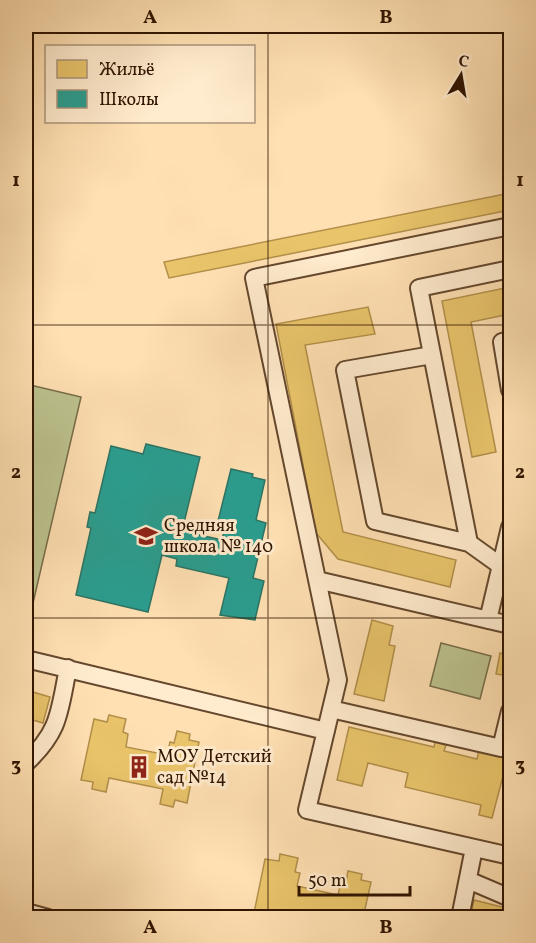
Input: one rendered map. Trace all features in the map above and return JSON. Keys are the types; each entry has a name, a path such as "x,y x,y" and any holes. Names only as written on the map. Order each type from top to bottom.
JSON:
{"street":[{"path":"510,226 254,278 338,680 307,810 510,856"},
{"path":"469,543 419,288 510,269"},
{"path":"510,340 502,342 510,390"},
{"path":"432,354 345,369 375,521 469,543 506,567"},
{"path":"488,620 506,567 510,527"},
{"path":"317,580 510,625"},
{"path":"26,659 326,731"},
{"path":"26,764 45,745 57,724 68,668"},
{"path":"331,709 501,748 510,711"},
{"path":"460,918 474,848"},
{"path":"468,880 510,898"},
{"path":"26,912 48,918"}],"green space":[{"path":"26,384 81,397 26,633"},
{"path":"441,643 491,656 480,699 430,686"}],"building: Жильё":[{"path":"510,193 510,210 169,278 164,262"},
{"path":"510,287 510,314 471,322 496,452 472,457 442,301"},
{"path":"368,307 375,334 305,345 343,532 456,560 450,587 338,559 316,533 276,324"},
{"path":"372,620 393,626 389,645 395,646 384,701 354,694"},
{"path":"500,653 510,656 508,676 496,674"},
{"path":"26,690 50,697 43,723 26,718"},
{"name":"МОУ Детский сад №14","path":"109,715 126,719 123,732 128,734 126,747 167,755 170,742 174,743 177,731 190,734 189,740 199,742 187,803 175,800 173,807 160,804 163,789 109,778 106,792 92,789 93,782 81,780 94,719 107,722"},
{"path":"349,727 434,747 435,742 446,745 444,751 477,759 479,750 508,757 492,818 479,815 481,805 405,787 408,773 368,763 362,786 337,780"},
{"path":"280,854 298,858 295,872 300,873 297,886 338,895 341,881 346,882 348,871 362,874 361,880 371,882 363,918 253,918 265,859 279,861"},
{"path":"474,900 510,909 510,918 470,918"}],"building: Школы":[{"name":"Средняя школа № 140","path":"146,444 200,457 182,531 222,540 226,523 218,521 231,469 253,474 252,477 265,480 256,520 266,523 253,578 264,581 255,620 220,615 229,578 176,566 177,559 162,555 148,612 76,595 91,528 87,527 90,512 95,513 111,446 143,454"}],"place":[{"name":"Средняя школа № 140","path":"146,536"},
{"name":"МОУ Детский сад №14","path":"139,767"}]}
